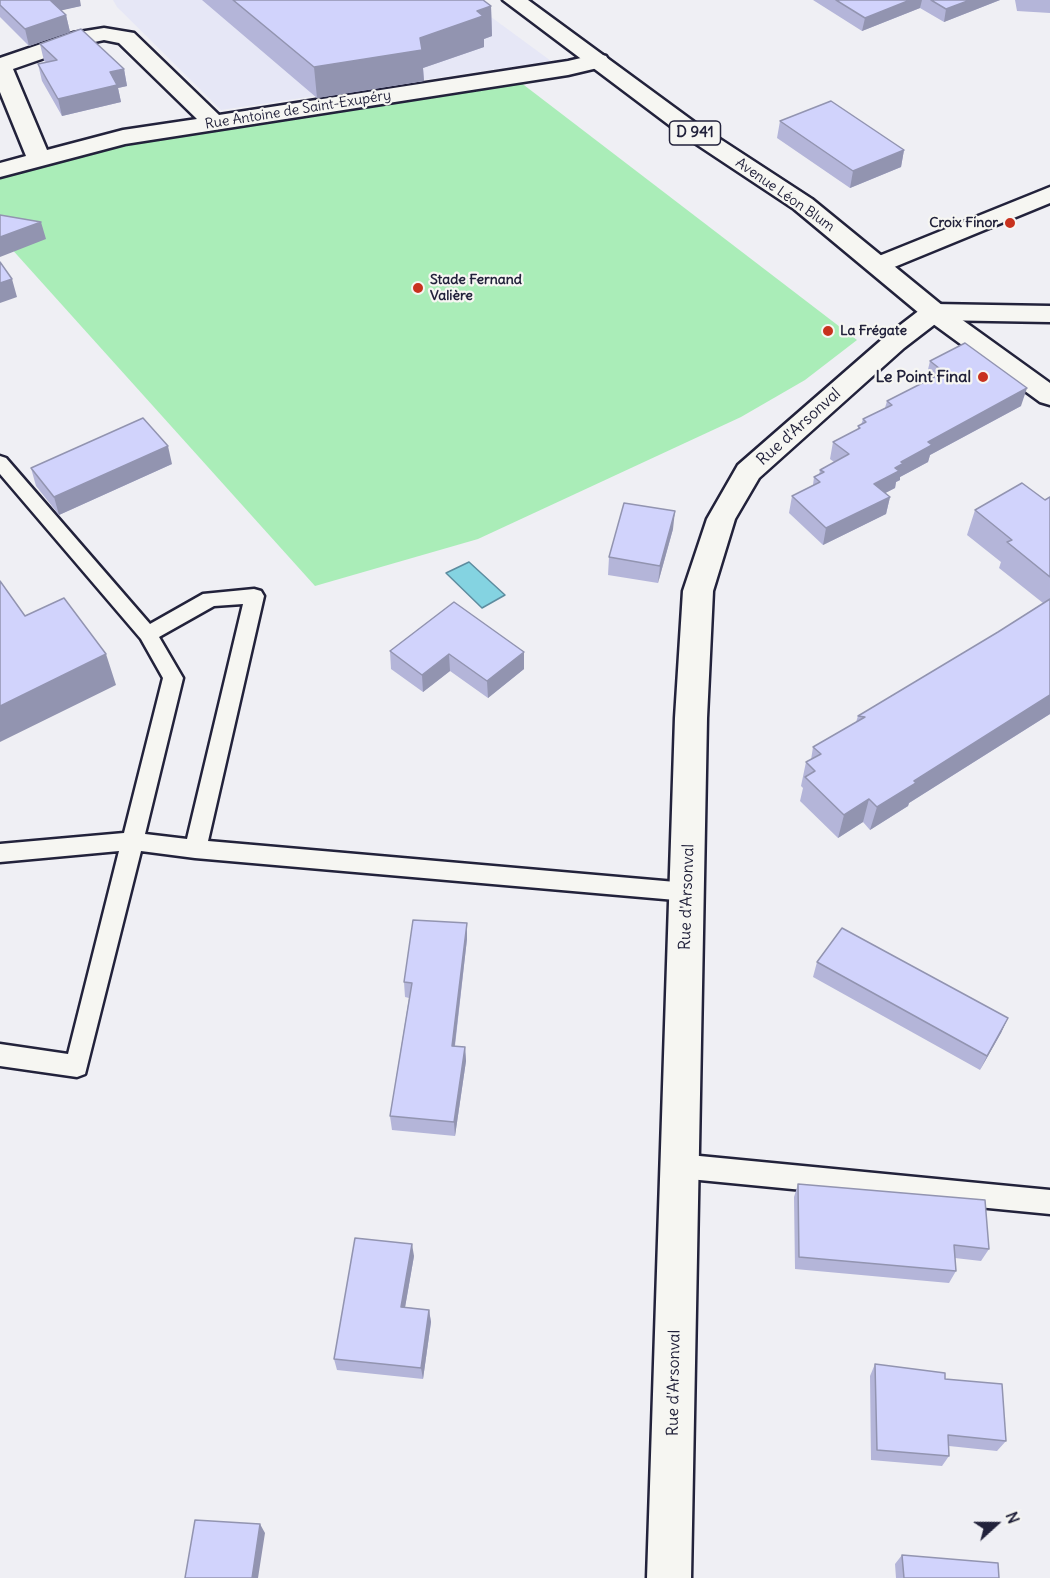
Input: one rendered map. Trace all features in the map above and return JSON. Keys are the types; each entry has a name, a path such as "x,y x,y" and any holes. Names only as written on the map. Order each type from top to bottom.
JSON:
{"street":[{"name":"Avenue Léon Blum","path":"513,0 689,129 803,204 934,312"},
{"path":"39,158 0,66 81,38 104,34 126,38 214,123"},
{"name":"Rue Antoine de Saint-Exupéry","path":"0,170 123,137 568,68 598,61"},
{"path":"878,265 1050,194"},
{"path":"934,312 1050,314"},
{"name":"D 941","path":"934,312 1050,396"},
{"name":"Rue d'Arsonval","path":"669,1578 691,718 698,591 721,519 748,472 895,342 934,312"}],"lane":[{"path":"0,462 148,634 173,678 77,1066 0,1055"},
{"path":"148,634 210,599 254,596 195,849"},
{"path":"0,853 133,842 687,892"},
{"path":"680,1166 1050,1202"}],"shaded area":[{"path":"113,0 468,0 551,61 221,110 117,7"}],"green space":[{"name":"Stade Fernand Valière","path":"520,82 857,340 805,380 741,417 478,539 315,586 0,236 0,178 52,161 131,143"}],"water":[{"path":"469,562 505,595 482,608 446,573"}],"building":[{"path":"0,0 50,0 66,15 25,29 0,5"},
{"path":"233,0 483,0 491,6 477,11 483,16 420,38 422,50 314,67"},
{"path":"836,0 910,0 865,18"},
{"path":"931,0 970,0 946,9"},
{"path":"81,29 124,69 110,72 117,85 58,99 38,64 57,60 40,44"},
{"path":"831,101 904,150 853,171 780,121"},
{"path":"0,215 41,222 0,237"},
{"path":"0,262 12,279 0,283"},
{"path":"965,343 1027,388 928,442 932,445 901,462 904,463 895,468 899,471 874,484 890,497 826,528 792,496 820,482 814,477 824,472 820,470 849,454 833,442 860,428 858,426 866,422 863,419 892,405 887,401 944,372 930,361"},
{"path":"143,418 168,446 54,497 31,468"},
{"path":"1022,483 1045,500 1050,497 1050,577 1007,542 1012,540 975,510"},
{"path":"624,503 675,511 660,566 609,557"},
{"path":"0,581 25,616 64,598 106,654 0,706"},
{"path":"1050,599 1050,695 877,807 869,799 844,815 805,777 815,771 806,762 821,754 813,747 865,717 858,716"},
{"path":"454,602 524,652 487,681 449,654 422,675 390,651"},
{"path":"413,920 467,923 452,1046 465,1047 454,1122 390,1116 412,983 404,982"},
{"path":"842,928 1008,1018 987,1056 817,962"},
{"path":"798,1184 985,1200 989,1249 954,1245 956,1271 799,1257"},
{"path":"355,1238 412,1244 401,1307 429,1310 421,1368 334,1359"},
{"path":"875,1364 945,1373 945,1379 1002,1384 1006,1441 948,1435 949,1456 877,1450"},
{"path":"195,1520 260,1524 252,1578 185,1578"},
{"path":"902,1555 998,1563 999,1578 904,1578"}],"place":[{"name":"Croix Finor","path":"1010,223"},
{"name":"Stade Fernand Valière","path":"418,288"},
{"name":"La Frégate","path":"828,331"},
{"name":"Le Point Final","path":"983,377"}]}
